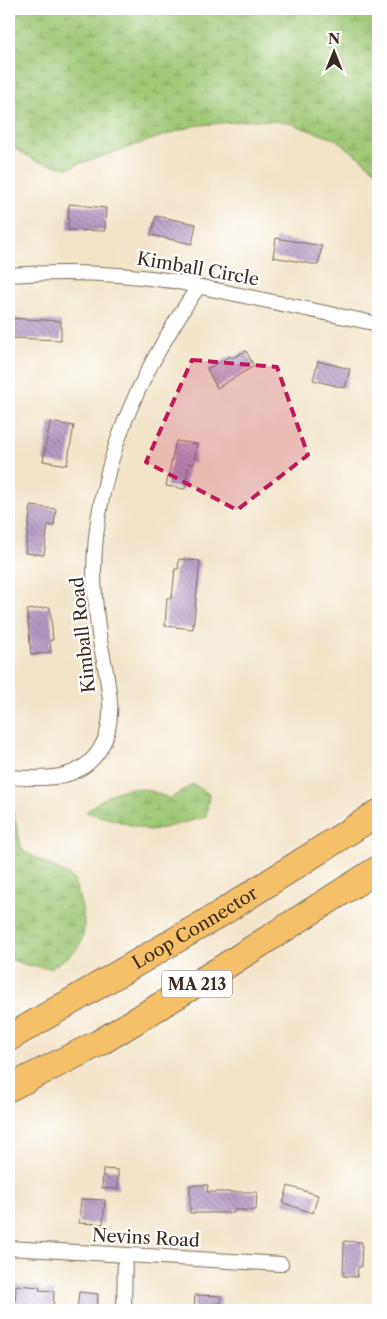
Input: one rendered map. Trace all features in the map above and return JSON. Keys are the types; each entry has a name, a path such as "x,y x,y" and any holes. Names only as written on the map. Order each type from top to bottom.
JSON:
{"highway":[{"name":"Loop Connector","path":"9,1038 220,914 378,813"},
{"name":"MA 213","path":"9,1088 99,1043 219,970 378,869"}],"street":[{"name":"Kimball Circle","path":"9,275 105,274 174,281 378,324"},
{"name":"Kimball Road","path":"9,777 38,779 60,777 76,772 90,762 101,748 108,732 110,711 108,687 95,599 96,533 103,496 112,458 136,390 158,348 198,287"},
{"name":"Nevins Road","path":"9,1248 280,1264"},
{"path":"124,1310 125,1255"}],"highlighted area":[{"path":"192,360 277,367 308,455 237,510 146,462"}],"green space":[{"path":"9,9 378,9 378,172 337,140 286,122 253,120 193,126 67,168 36,161 9,145"},
{"path":"193,784 209,794 206,817 152,831 86,812 107,796 126,789 146,790 170,799"},
{"path":"9,804 12,808 22,850 73,878 81,903 84,930 79,946 70,955 51,968 26,965 9,959"}],"building":[{"path":"69,204 106,208 105,231 68,230"},
{"path":"156,216 196,224 192,244 151,235"},
{"path":"276,238 322,246 318,265 273,257"},
{"path":"9,318 61,321 61,340 9,338"},
{"path":"246,351 254,366 217,388 207,369 230,356 232,358"},
{"path":"318,361 350,369 345,388 313,380"},
{"path":"50,422 74,426 67,465 43,461"},
{"path":"176,441 197,444 194,464 189,463 185,489 166,486"},
{"path":"31,506 56,509 54,526 48,525 44,555 25,553"},
{"path":"179,559 200,561 193,629 165,626 167,598 172,598 175,569 178,569"},
{"path":"50,607 53,640 50,640 51,652 31,655 27,610"},
{"path":"103,1169 118,1170 118,1189 102,1188"},
{"path":"190,1185 208,1185 207,1192 257,1192 256,1210 234,1210 234,1213 190,1213"},
{"path":"288,1186 318,1195 313,1213 283,1203"},
{"path":"81,1199 105,1200 103,1224 79,1223"},
{"path":"344,1241 362,1242 361,1267 358,1267 357,1277 343,1276"},
{"path":"16,1285 40,1287 39,1290 54,1291 53,1309 15,1306"},
{"path":"79,1292 98,1294 97,1310 77,1310"},
{"path":"195,1295 221,1296 220,1310 194,1310"}]}
